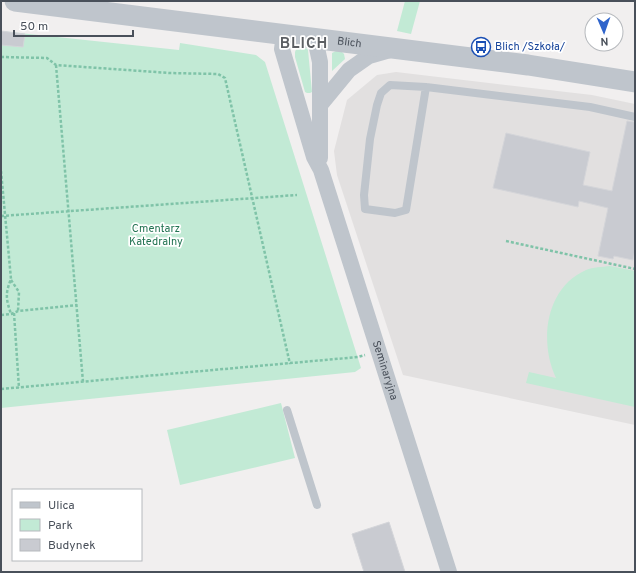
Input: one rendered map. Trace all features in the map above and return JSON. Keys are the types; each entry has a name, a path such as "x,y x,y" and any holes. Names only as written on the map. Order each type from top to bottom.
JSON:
{"street":[{"name":"Blich","path":"15,1 528,65 635,82"},
{"name":"Seminaryjna","path":"284,35 282,50 314,157 321,170 448,572"},
{"name":"Seminaryjna","path":"315,39 320,62 321,170"},
{"path":"320,104 349,70 369,56 396,49"}],"lane":[{"path":"426,87 406,210 396,213 365,209 364,195 370,139 381,93 390,85 426,87 590,107 635,117"},
{"path":"287,410 318,505"}],"path":[{"path":"1,57 46,58 56,65 170,73 218,74 225,78 290,364"},
{"path":"56,65 83,382"},
{"path":"1,171 3,216 11,279 19,292 18,311"},
{"path":"3,216 297,195"},
{"path":"506,241 635,269"},
{"path":"11,279 7,291 8,303 12,313 19,388"},
{"path":"1,315 18,311 77,305"},
{"path":"1,389 358,357"}],"shaded area":[{"path":"396,72 592,95 635,104 635,425 403,375 337,175 334,151 347,100 377,75"}],"green space":[{"path":"405,1 420,1 411,34 397,31"},
{"name":"Cmentarz Katedralny","path":"1,31 179,50 180,43 256,55 265,62 361,368 355,372 1,408"},
{"path":"302,46 308,50 312,92 310,93 305,92 295,57 297,47"},
{"path":"336,51 342,52 345,59 332,71 332,53"},
{"path":"610,266 635,271 635,407 526,383 529,372 556,378 551,364 547,333 549,317 554,303 562,289 572,278 586,270"},
{"path":"281,403 295,458 180,485 167,430"}],"building":[{"path":"1,31 25,34 23,47 1,45"},
{"path":"627,121 635,122 635,250 633,260 614,256 613,259 598,256 608,208 579,201 578,207 493,188 506,133 590,152 583,185 612,191"},
{"path":"389,522 405,572 364,572 352,534"}],"place":[{"name":"Blich /Szkoła/","path":"481,47"}],"district":[{"name":"BLICH","path":"304,44"}]}
